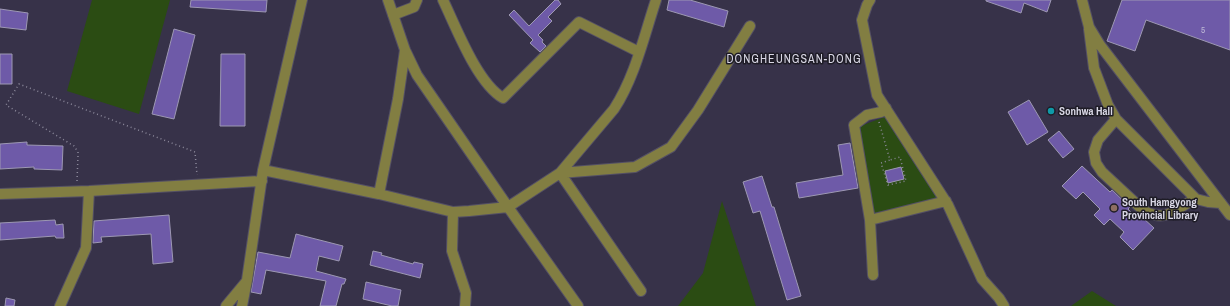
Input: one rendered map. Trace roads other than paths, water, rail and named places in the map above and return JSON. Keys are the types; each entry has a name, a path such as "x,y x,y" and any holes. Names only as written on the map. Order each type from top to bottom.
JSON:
{"street":[{"path":"242,306 263,170 302,0"},
{"path":"388,0 405,50 417,75 578,306"},
{"path":"393,15 414,7 417,0"},
{"path":"443,0 474,65 495,93 503,98 579,22 639,52"},
{"path":"263,170 379,194 453,212 508,207 560,172 614,109 629,81 656,0"},
{"path":"870,0 862,20 877,95 946,201 982,279 1004,306"},
{"path":"1082,0 1089,27 1094,68 1108,105 1116,119 1196,199 1221,203"},
{"path":"560,172 635,167 671,147 698,110 750,26"},
{"path":"1089,27 1107,55 1230,215"},
{"path":"379,194 398,98 405,50"},
{"path":"873,275 870,220 854,124 867,115 877,113 886,108"},
{"path":"1116,119 1098,140 1094,152 1096,163 1102,172 1144,211 1152,215 1161,216 1175,211 1186,203 1196,199"},
{"path":"560,172 641,292"},
{"path":"0,194 89,191 262,181"},
{"path":"60,306 86,248 89,191"},
{"path":"870,220 946,201"},
{"path":"453,212 452,251 466,293 465,306"},
{"path":"226,306 247,280"}],"place":[{"name":"Sonhwa Hall","path":"1051,111"},
{"name":"South Hamgyong Provincial Library","path":"1114,208"}],"district":[{"name":"DONGHEUNGSAN-DONG","path":"794,59"}]}
